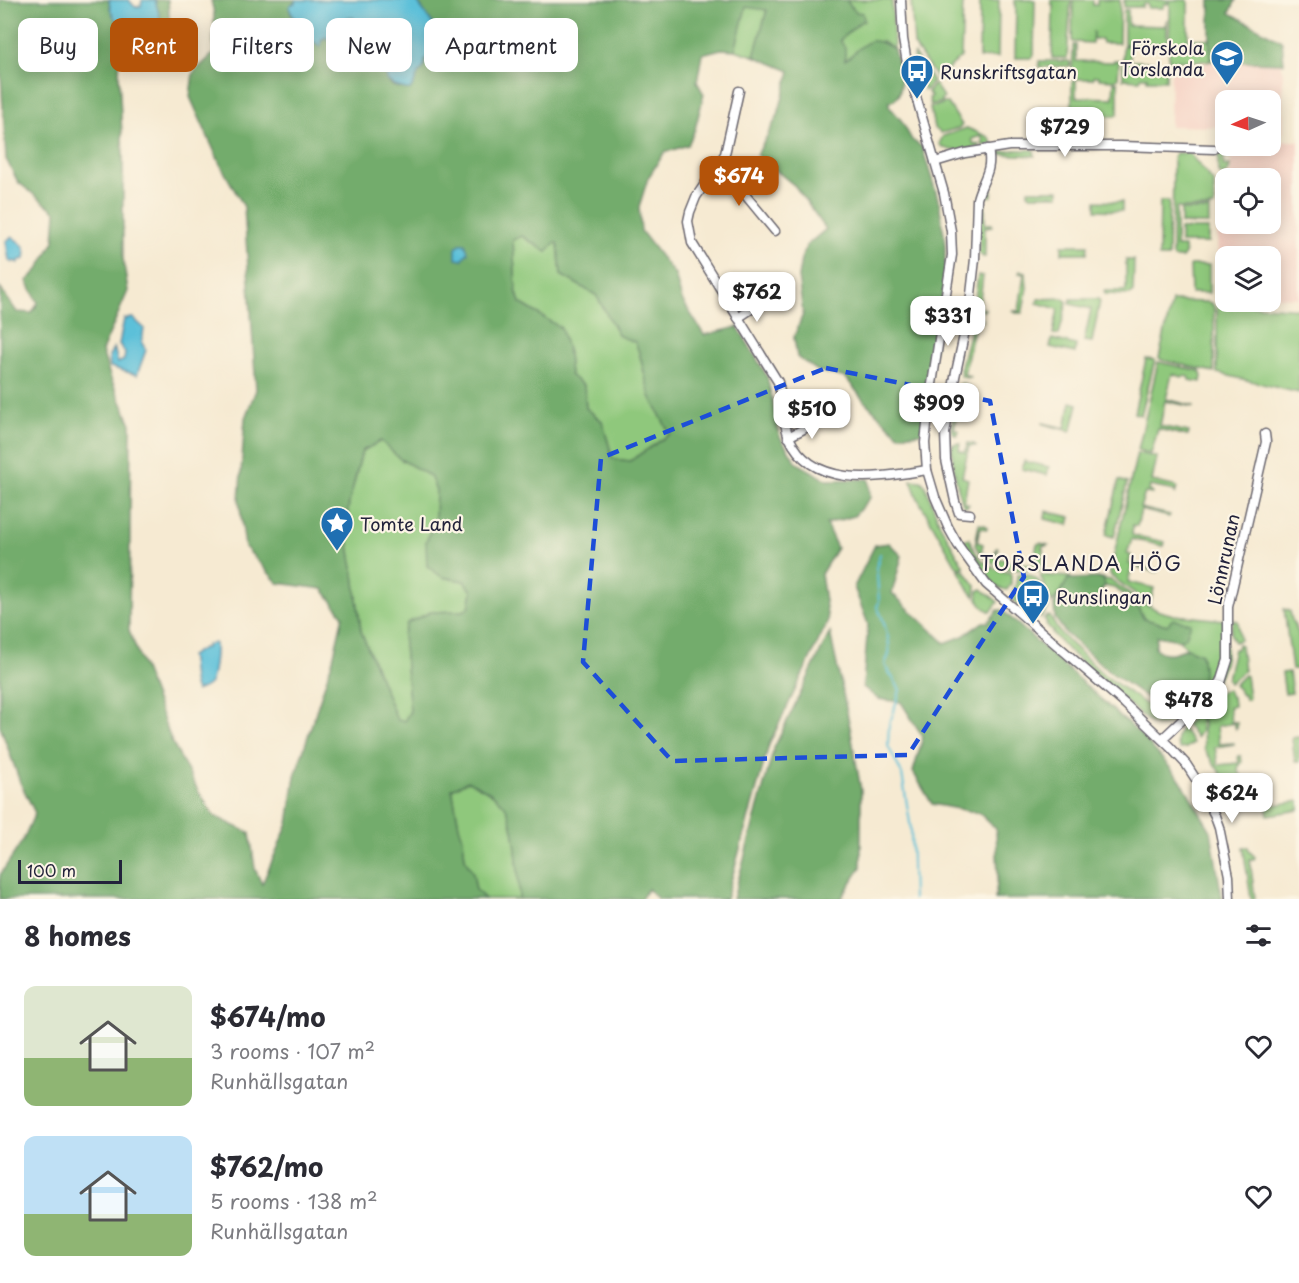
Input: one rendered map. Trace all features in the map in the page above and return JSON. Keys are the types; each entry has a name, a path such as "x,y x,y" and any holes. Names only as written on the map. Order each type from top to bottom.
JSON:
{"street":[{"path":"901,0 903,39 908,69 944,193 951,231 952,255 925,443 927,470 935,497 948,527 967,558 987,584 1116,697 1186,764 1215,816 1224,846 1230,899"},
{"path":"739,91 727,147 693,204 688,221 692,243 777,382 782,395 789,437 802,456 816,468 841,476 878,476 927,470"},
{"path":"935,162 965,153 1009,146 1072,145 1214,150"},
{"path":"970,514 959,513 955,501 946,460 945,433 969,312 975,259 976,199 987,175 988,149"},
{"path":"715,170 742,191 775,231"},
{"path":"738,318 765,300"},
{"path":"789,437 823,419"},
{"name":"Lönnrunan","path":"1162,739 1214,690 1221,682 1225,672 1228,660 1228,607 1266,442 1265,434"}],"highlighted area":[{"path":"826,368 990,401 1024,577 908,755 672,761 583,662 601,458"}],"shaded area":[{"name":"Förskola Torslanda","path":"1171,63 1281,64 1283,133 1281,133 1281,90 1215,90 1215,127 1170,126"},
{"path":"1281,141 1299,141 1299,298 1281,297 1281,246 1218,246 1217,234 1281,234 1281,168 1231,168 1230,156 1281,156"}],"green space":[{"path":"0,0 109,0 110,9 129,18 110,18 110,72 119,72 123,155 123,258 128,291 102,351 111,379 131,424 129,630 172,742 214,816 250,833 255,869 262,884 288,824 295,776 333,659 343,616 323,589 278,583 245,547 239,500 245,418 256,390 244,207 220,164 190,97 193,73 198,72 198,68 210,57 210,72 314,72 314,43 320,47 325,37 326,72 385,72 387,80 393,86 400,88 410,89 424,67 424,72 578,72 578,18 429,18 416,0 848,0 856,12 863,13 864,21 840,40 845,48 845,60 867,42 878,41 894,49 901,87 895,99 889,102 889,106 901,120 912,140 922,147 939,202 945,241 945,272 921,433 899,435 865,402 846,378 818,371 797,357 794,337 803,314 798,277 801,259 807,245 826,229 795,186 757,155 778,115 790,71 754,56 767,10 746,7 735,50 721,49 702,54 697,82 704,94 695,129 688,145 664,153 648,178 639,207 641,231 675,275 682,300 704,335 738,327 767,376 780,437 797,463 827,480 869,479 870,498 854,516 826,524 837,548 821,574 828,621 769,745 726,899 658,899 648,889 641,899 519,899 514,834 507,811 495,797 468,781 452,789 465,859 473,873 476,890 485,899 0,899 0,875 23,840 35,813 20,782 0,726 0,288 17,312 32,313 38,303 27,281 38,270 54,241 56,212 18,182 6,159 0,58","holes":["522,236 547,252 555,243 558,243 561,275 596,295 619,336 635,342 639,352 650,396 670,434 630,461 613,459 602,421 586,408 584,386 570,375 568,353 561,328 520,303 516,290 513,240","381,441 400,459 430,476 436,490 435,521 426,542 427,566 442,577 464,581 472,591 469,608 463,611 431,612 407,623 403,634 410,711 404,721 397,720 361,631 346,528 349,503 362,451"]},
{"path":"155,0 168,0 169,18 160,18"},
{"path":"211,0 296,0 290,11 293,18 214,18"},
{"path":"848,0 892,0 894,49 881,41 845,61 840,40 860,22"},
{"path":"911,0 963,0 961,57 937,79 914,45"},
{"path":"980,0 999,0 998,57 979,58"},
{"path":"1015,0 1035,0 1034,55 1032,58 1015,58"},
{"path":"1051,0 1071,0 1067,58 1052,58 1053,4"},
{"path":"1073,0 1093,0 1093,5 1097,5 1097,0 1120,0 1119,43 1102,43 1101,39 1093,39 1093,31 1092,43 1073,42"},
{"path":"1124,0 1168,0 1168,4 1164,4 1164,8 1148,8 1148,4 1143,4 1143,7 1124,7"},
{"path":"1170,0 1188,0 1188,39 1210,39 1210,61 1169,61"},
{"path":"1210,0 1236,0 1230,13 1282,41 1284,63 1210,61"},
{"path":"746,6 767,10 754,56 735,50"},
{"path":"1124,10 1128,10 1128,25 1165,26 1167,19 1167,44 1147,44 1147,40 1142,40 1141,44 1124,44"},
{"path":"1073,45 1076,45 1076,61 1114,62 1114,60 1119,60 1118,78 1115,80 1099,79 1099,76 1094,76 1093,79 1074,79 1072,77"},
{"path":"1130,45 1130,61 1161,62 1162,67 1166,64 1166,80 1147,80 1147,77 1141,77 1140,80 1123,79 1123,46"},
{"path":"914,54 933,81 926,90 916,70"},
{"path":"1039,61 1068,61 1070,66 1039,67"},
{"path":"1076,81 1076,97 1113,98 1114,82 1118,82 1118,114 1100,116 1099,112 1094,112 1093,115 1073,115 1072,82"},
{"path":"933,85 944,98 941,99 942,102 931,105 928,92"},
{"path":"948,103 962,125 941,133 934,128 930,108"},
{"path":"967,128 989,137 993,144 983,146 981,136 972,139 974,145 979,144 980,147 953,150 939,144 943,136"},
{"path":"1034,150 1035,156 996,155 998,152"},
{"path":"1176,153 1189,153 1214,183 1214,207 1176,208 1176,247 1184,247 1185,254 1182,258 1172,256 1173,162"},
{"path":"1218,156 1230,157 1223,158 1224,166 1230,165 1230,168 1218,168"},
{"path":"986,189 992,191 992,196 985,197 985,224 992,224 992,226 985,227 985,257 983,257 979,253 979,220"},
{"path":"1028,190 1059,190 1059,195 1031,195 1028,194"},
{"path":"1096,201 1122,202 1122,211 1096,210"},
{"path":"1160,201 1169,201 1168,257 1159,257"},
{"path":"1181,210 1209,210 1209,224 1181,224"},
{"path":"1180,229 1208,229 1208,243 1180,243"},
{"path":"522,236 547,252 555,243 558,243 561,275 596,295 619,336 635,342 650,396 670,434 630,461 613,459 602,421 586,408 584,386 570,376 568,353 544,317 520,303 516,290 513,240"},
{"path":"1062,245 1088,245 1087,253 1062,253"},
{"path":"1126,260 1134,260 1133,293 1130,295 1105,294 1104,291 1126,291"},
{"path":"1190,265 1209,265 1209,293 1191,293"},
{"path":"1020,271 1026,272 1027,289 1022,313 1016,313 1013,311 1019,311 1024,274 1019,273"},
{"path":"978,275 983,276 979,308 985,309 983,311 974,307"},
{"path":"1063,298 1067,302 1059,335 1053,334 1058,309 1037,303 1038,299"},
{"path":"1071,299 1098,299 1100,301 1092,342 1084,341 1091,309 1070,304"},
{"path":"1172,301 1207,302 1214,306 1214,372 1159,358"},
{"path":"1281,308 1299,309 1299,393 1217,373 1217,312 1281,312"},
{"path":"975,317 982,318 983,321 976,320 964,374 970,377 966,378 961,376 960,370"},
{"path":"1052,339 1076,345 1075,353 1050,347"},
{"path":"1146,359 1155,360 1141,415 1134,413"},
{"path":"1158,362 1200,371 1202,376 1201,382 1172,374 1166,399 1194,407 1165,401 1160,426 1189,432 1188,436 1158,429 1151,454 1138,450"},
{"path":"962,383 968,387 963,387 954,429 959,431 957,435 952,430 957,386"},
{"path":"1071,402 1078,404 1070,431 1043,424 1065,428"},
{"path":"381,441 400,459 430,476 436,490 435,521 426,542 442,577 464,581 472,591 469,608 463,611 431,612 407,623 403,634 410,711 404,722 397,720 361,631 346,528 349,503 362,451"},
{"path":"960,443 959,450 965,452 968,443 976,446 969,446 962,477 968,479 964,502 969,504 966,507 963,505 953,462 952,447"},
{"path":"1137,453 1157,457 1152,481 1177,487 1175,495 1175,491 1150,486 1149,491 1152,494 1145,493 1140,508 1170,515 1169,517 1141,510 1137,526 1133,525 1132,535 1165,542 1164,546 1132,539 1127,554 1131,555 1129,564 1158,570 1157,572 1132,566 1128,582 1154,588 1150,604 1110,573"},
{"path":"1024,461 1049,467 1047,475 1022,469"},
{"path":"911,480 921,481 925,485 940,524 964,567 957,567 918,499"},
{"path":"1119,480 1127,483 1114,537 1106,535"},
{"path":"1046,511 1071,517 1069,525 1045,519"},
{"path":"979,524 987,528 980,528 977,542 983,544 981,553 994,556 997,547 996,558 1029,565 1028,570 1004,568 991,562 979,552 975,545"},
{"path":"969,538 979,558 996,569 1011,573 1011,584 1007,590 995,585 970,555 962,541"},
{"path":"889,543 902,556 892,593 945,643 963,636 983,622 988,622 998,610 1002,610 1143,737 1180,779 1211,831 1222,899 995,899 998,875 996,829 979,813 932,804 913,772 923,737 901,702 878,699 863,687 868,624 854,587 875,545"},
{"path":"1037,544 1048,545 1042,548 1044,551 1041,569 1045,571 1032,570"},
{"path":"958,569 964,570 976,586 975,597 970,591"},
{"path":"1018,574 1031,575 1043,588 1048,609 1041,618 1036,615 1032,616 1015,603 1012,593"},
{"path":"1040,575 1070,577 1071,578 1052,603"},
{"path":"1103,578 1105,586 1100,592 1111,604 1136,604 1144,619 1167,625 1173,619 1191,623 1186,637 1179,640 1157,636 1155,648 1163,652 1175,653 1187,648 1201,654 1203,675 1199,690 1188,703 1172,715 1110,672 1066,634 1055,618 1054,605 1068,579"},
{"path":"1103,579 1111,580 1143,603 1159,611 1174,615 1224,620 1226,656 1216,681 1203,696 1201,654 1187,648 1179,640 1186,637 1167,625 1144,619 1135,601 1114,588 1105,586"},
{"path":"982,589 998,602 991,612 979,601 978,591"},
{"path":"1284,609 1290,611 1299,635 1299,669 1292,669"},
{"path":"1050,616 1063,636 1103,674 1171,722 1161,726 1150,723 1068,650 1046,624 1044,619"},
{"path":"1233,620 1238,621 1240,640 1234,642 1231,634"},
{"path":"830,632 861,790 861,867 842,897 843,899 733,899 774,748"},
{"path":"1238,644 1241,645 1244,671 1229,683 1227,679 1234,649 1237,649"},
{"path":"1289,672 1292,693 1285,694 1282,673"},
{"path":"1244,675 1246,676 1248,700 1245,700 1244,695 1234,685"},
{"path":"1228,690 1233,697 1234,706 1229,707 1231,722 1237,722 1237,728 1234,723 1217,726 1219,744 1234,743 1215,747 1218,765 1239,763 1238,756 1241,756 1242,762 1238,771 1243,778 1234,779 1238,801 1261,799 1262,803 1241,805 1235,800 1230,787 1204,749 1202,708 1222,691"},
{"path":"1199,710 1201,731 1196,738 1186,724"},
{"path":"1182,727 1193,743 1180,749 1177,738"},
{"path":"1299,737 1299,762 1295,762 1292,738"},
{"path":"468,781 495,796 507,810 514,834 519,899 485,899 476,890 473,873 465,859 452,789"},
{"path":"1299,801 1299,810 1268,815 1266,806"},
{"path":"1243,847 1248,847 1255,857 1250,860 1255,899 1251,899"}],"water":[{"path":"109,0 129,0 135,7 141,6 142,0 155,0 160,18 115,18"},
{"path":"296,0 416,0 429,18 424,18 424,67 412,87 406,89 395,86 387,80 385,72 412,72 412,18 326,18 326,37 321,40 320,47 314,42 314,18 294,18 289,8"},
{"path":"12,237 23,245 26,251 25,259 18,263 14,261 12,263 9,260 6,241"},
{"path":"460,244 465,244 468,252 462,260 456,259 456,248"},
{"path":"133,318 144,328 142,343 146,350 137,375 110,367 109,356 114,347 118,363 124,360 125,353 119,344 124,319"},
{"path":"214,643 215,659 210,682 196,691 190,656"}],"waterway":[{"path":"880,554 876,568 879,602 877,607 889,643 889,654 885,664 900,690 889,724 888,746 902,774 911,829 913,899"}],"place":[{"name":"Förskola Torslanda","path":"1227,86"},
{"name":"Runskriftsgatan","path":"917,100"},
{"name":"Tomte Land","path":"337,552"},
{"name":"Runslingan","path":"1033,625"}],"district":[{"name":"TORSLANDA HÖG","path":"1081,563"}]}
